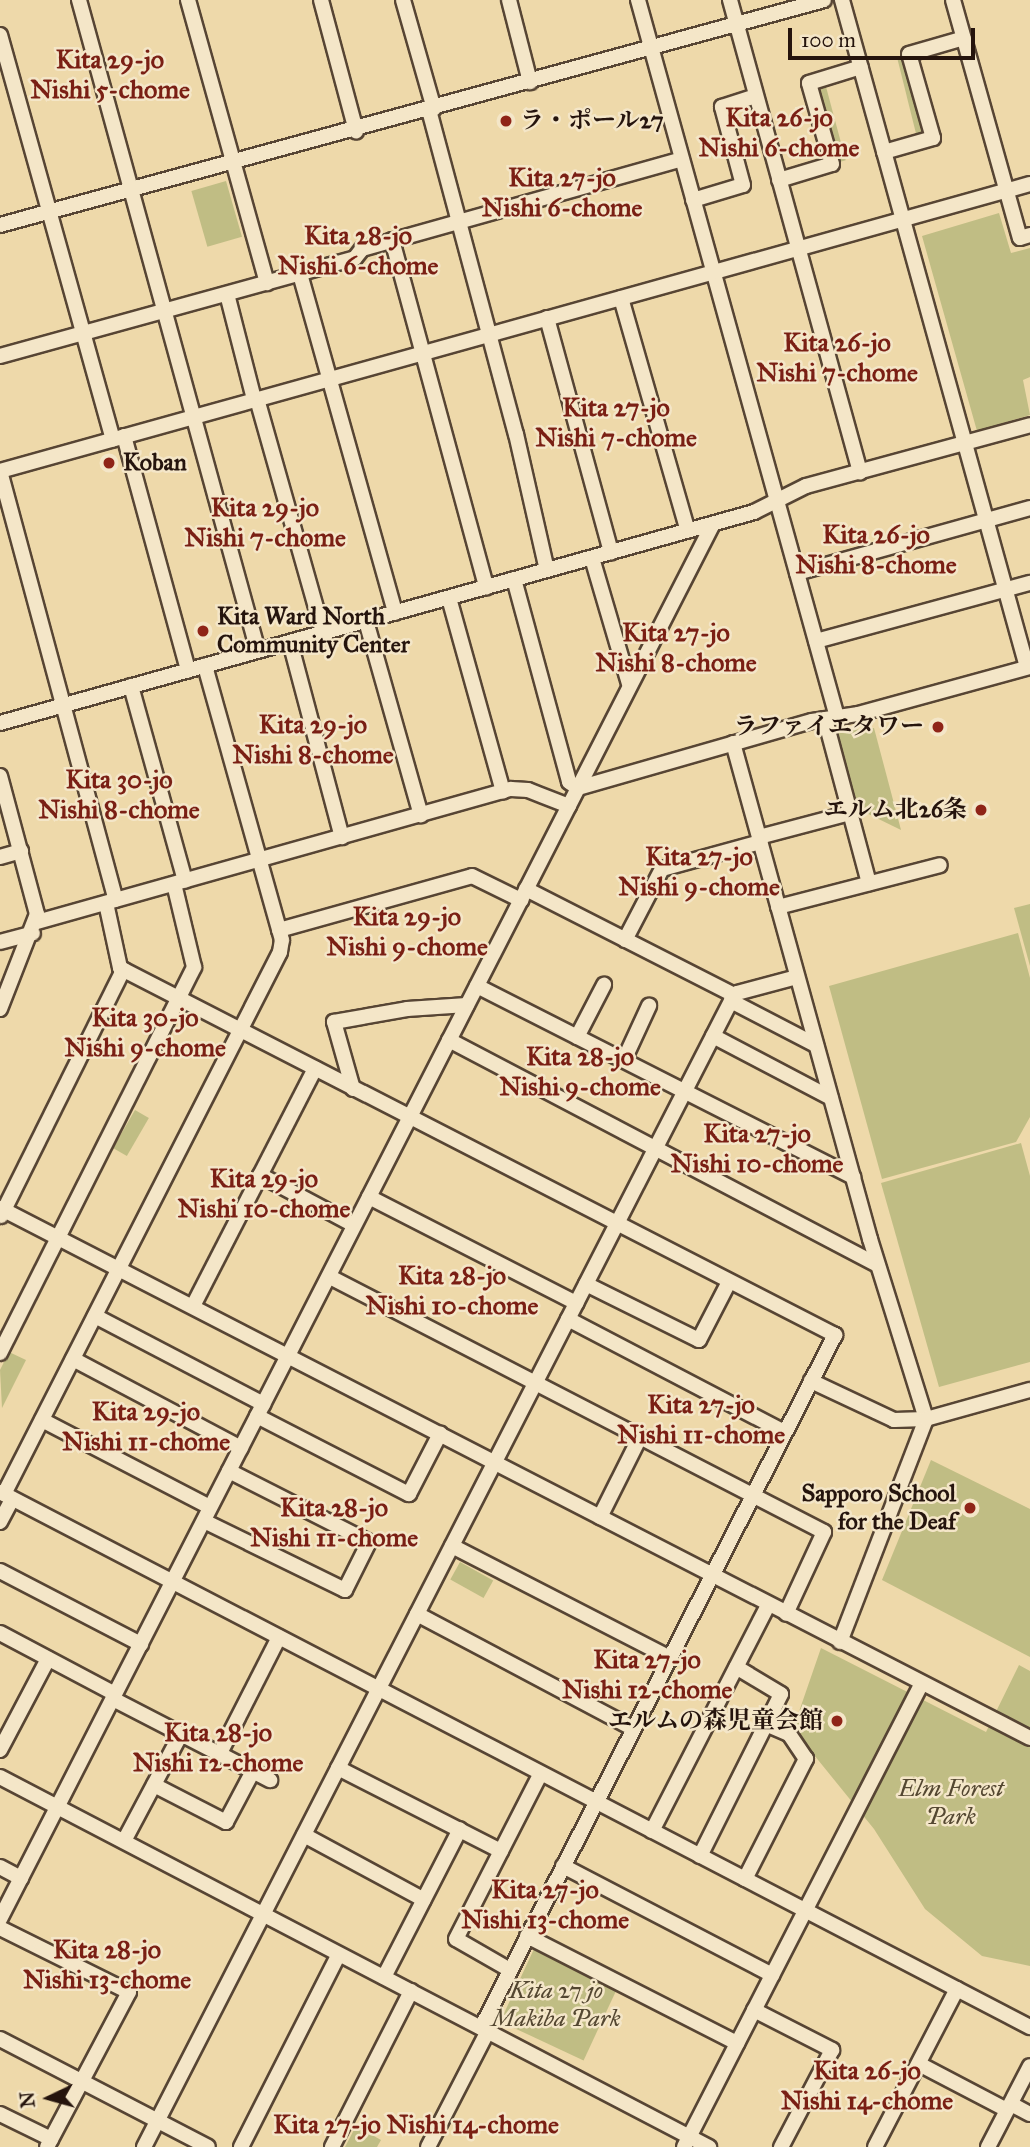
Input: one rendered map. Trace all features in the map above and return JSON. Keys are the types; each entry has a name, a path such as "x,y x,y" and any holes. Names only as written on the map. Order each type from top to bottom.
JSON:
{"street":[{"path":"79,0 191,417 258,651"},
{"path":"188,0 267,283"},
{"path":"321,0 356,131"},
{"path":"403,0 490,334 547,570"},
{"path":"509,0 530,82"},
{"path":"638,0 816,641 850,813 869,883"},
{"path":"730,0 860,472"},
{"path":"0,225 356,131 824,0"},
{"path":"514,579 569,782 578,788 733,743 1029,667 842,0"},
{"path":"953,0 1020,238 1030,235"},
{"path":"0,35 83,334 118,438 188,670"},
{"path":"884,152 933,138 909,54 964,38"},
{"path":"779,180 832,164 809,83 861,68"},
{"path":"693,200 743,186 722,107 755,96"},
{"path":"0,355 300,274 355,258 362,249 391,240 682,159"},
{"path":"1030,184 0,471 63,705 111,902 123,970 1,1211 59,1237 1030,1738"},
{"path":"391,240 486,587"},
{"path":"300,274 395,613"},
{"path":"227,294 323,633"},
{"path":"621,298 688,531"},
{"path":"547,318 611,552"},
{"path":"0,723 713,524 806,486 1030,425"},
{"path":"797,573 1030,508"},
{"path":"0,1919 713,524"},
{"path":"592,558 629,684"},
{"path":"816,641 1030,583"},
{"path":"449,598 503,792"},
{"path":"366,621 421,815"},
{"path":"290,642 342,837"},
{"path":"0,1522 5,1495 281,952 279,930 205,666"},
{"path":"0,1353 194,967 180,882 131,686"},
{"path":"733,743 878,1265 926,1419 840,1642"},
{"path":"0,776 21,851 35,928 0,1009"},
{"path":"0,942 111,902 503,792 528,790 569,806"},
{"path":"625,940 662,869 850,813"},
{"path":"0,857 21,851"},
{"path":"778,907 940,865"},
{"path":"279,930 472,876 523,895 625,940 816,1045"},
{"path":"123,970 835,1335 527,1936 428,2147"},
{"path":"144,2147 732,998 797,977"},
{"path":"577,1037 604,985"},
{"path":"477,986 853,1177"},
{"path":"353,1089 334,1022 407,1009 467,1005"},
{"path":"624,1060 649,1006"},
{"path":"713,1036 831,1098"},
{"path":"449,1040 878,1265"},
{"path":"193,1306 315,1069"},
{"path":"260,1175 355,1225"},
{"path":"369,1197 576,1303"},
{"path":"330,1277 824,1532 786,1614"},
{"path":"586,1284 699,1340 729,1282"},
{"path":"95,1316 409,1494 440,1434"},
{"path":"568,1319 784,1432"},
{"path":"73,1359 241,1448"},
{"path":"811,1381 894,1420 926,1419 1030,1390"},
{"path":"42,1420 345,1590 369,1542 229,1471"},
{"path":"600,1517 640,1437"},
{"path":"5,1495 1030,2027"},
{"path":"452,1546 668,1657"},
{"path":"0,1571 141,1644"},
{"path":"652,1831 768,1605"},
{"path":"417,1614 632,1728"},
{"path":"0,1633 181,1734 270,1780"},
{"path":"220,1753 279,1637"},
{"path":"0,1750 48,1659"},
{"path":"700,1856 781,1694 736,1667"},
{"path":"687,2142 922,1683"},
{"path":"745,1879 806,1759 789,1734 765,1724"},
{"path":"124,1842 181,1734"},
{"path":"338,1768 501,1851"},
{"path":"154,1785 226,1822 253,1771"},
{"path":"510,1970 456,1939 541,1773"},
{"path":"0,1777 411,1991 687,2142 709,2147"},
{"path":"384,1978 460,1829"},
{"path":"303,1835 424,1900"},
{"path":"563,1866 772,1975"},
{"path":"0,1867 21,1878"},
{"path":"0,1928 129,1992 49,2143 0,2114"},
{"path":"527,1936 737,2043"},
{"path":"241,2147 339,1954"},
{"path":"882,2145 957,1989"},
{"path":"332,2147 411,1991"},
{"path":"754,2010 832,2050 781,2147"},
{"path":"0,2039 208,2147"},
{"path":"919,2064 1009,2107 1030,2114"},
{"path":"988,2147 1030,2066"}],"green space":[{"path":"907,56 927,135 917,137 897,58"},
{"path":"825,83 846,160 832,164 811,87"},
{"path":"226,181 242,237 207,247 191,191"},
{"path":"999,213 1011,253 1030,248 1030,377 1023,380 1030,415 977,431 922,236"},
{"path":"874,728 901,830 852,806 832,732"},
{"path":"1030,904 1030,966 1014,908"},
{"path":"1018,933 1030,978 1030,1117 1016,1142 882,1179 829,986"},
{"path":"135,1110 149,1118 127,1156 113,1148"},
{"path":"1021,1143 1030,1176 1030,1362 939,1387 881,1183"},
{"path":"9,1352 26,1360 2,1408 0,1370"},
{"name":"Sapporo School for the Deaf","path":"931,1460 1030,1509 1030,1657 882,1580"},
{"path":"460,1562 493,1580 484,1598 450,1579"},
{"name":"Elm Forest Park","path":"821,1648 986,1732 1019,1665 1030,1671 1030,1966 982,1956 925,1909 874,1829 793,1729"},
{"name":"Kita 27 jo Makiba Park","path":"534,1949 617,1988 584,2060 500,2022"},
{"path":"356,2126 381,2140 377,2147 345,2147"}],"place":[{"name":"ラ・ポール27","path":"506,121"},
{"name":"Koban","path":"109,463"},
{"name":"Kita Ward North Community Center","path":"203,631"},
{"name":"ラファイエタワー","path":"938,727"},
{"name":"エルム北26条","path":"981,810"},
{"name":"Sapporo School for the Deaf","path":"970,1508"},
{"name":"エルムの森児童会館","path":"837,1721"}],"district":[{"name":"Kita 29-jo Nishi 5-chome","path":"110,75"},
{"name":"Kita 26-jo Nishi 6-chome","path":"779,133"},
{"name":"Kita 27-jo Nishi 6-chome","path":"562,193"},
{"name":"Kita 28-jo Nishi 6-chome","path":"358,251"},
{"name":"Kita 26-jo Nishi 7-chome","path":"837,358"},
{"name":"Kita 27-jo Nishi 7-chome","path":"616,422"},
{"name":"Kita 29-jo Nishi 7-chome","path":"265,523"},
{"name":"Kita 26-jo Nishi 8-chome","path":"876,550"},
{"name":"Kita 27-jo Nishi 8-chome","path":"676,648"},
{"name":"Kita 29-jo Nishi 8-chome","path":"313,740"},
{"name":"Kita 30-jo Nishi 8-chome","path":"119,795"},
{"name":"Kita 27-jo Nishi 9-chome","path":"699,872"},
{"name":"Kita 29-jo Nishi 9-chome","path":"407,932"},
{"name":"Kita 30-jo Nishi 9-chome","path":"145,1033"},
{"name":"Kita 28-jo Nishi 9-chome","path":"580,1072"},
{"name":"Kita 27-jo Nishi 10-chome","path":"757,1149"},
{"name":"Kita 29-jo Nishi 10-chome","path":"264,1194"},
{"name":"Kita 28-jo Nishi 10-chome","path":"452,1291"},
{"name":"Kita 27-jo Nishi 11-chome","path":"701,1420"},
{"name":"Kita 29-jo Nishi 11-chome","path":"146,1427"},
{"name":"Kita 28-jo Nishi 11-chome","path":"334,1523"},
{"name":"Kita 27-jo Nishi 12-chome","path":"647,1675"},
{"name":"Kita 28-jo Nishi 12-chome","path":"218,1748"},
{"name":"Kita 27-jo Nishi 13-chome","path":"545,1905"},
{"name":"Kita 28-jo Nishi 13-chome","path":"107,1965"},
{"name":"Kita 26-jo Nishi 14-chome","path":"867,2086"},
{"name":"Kita 27-jo Nishi 14-chome","path":"416,2125"}]}
